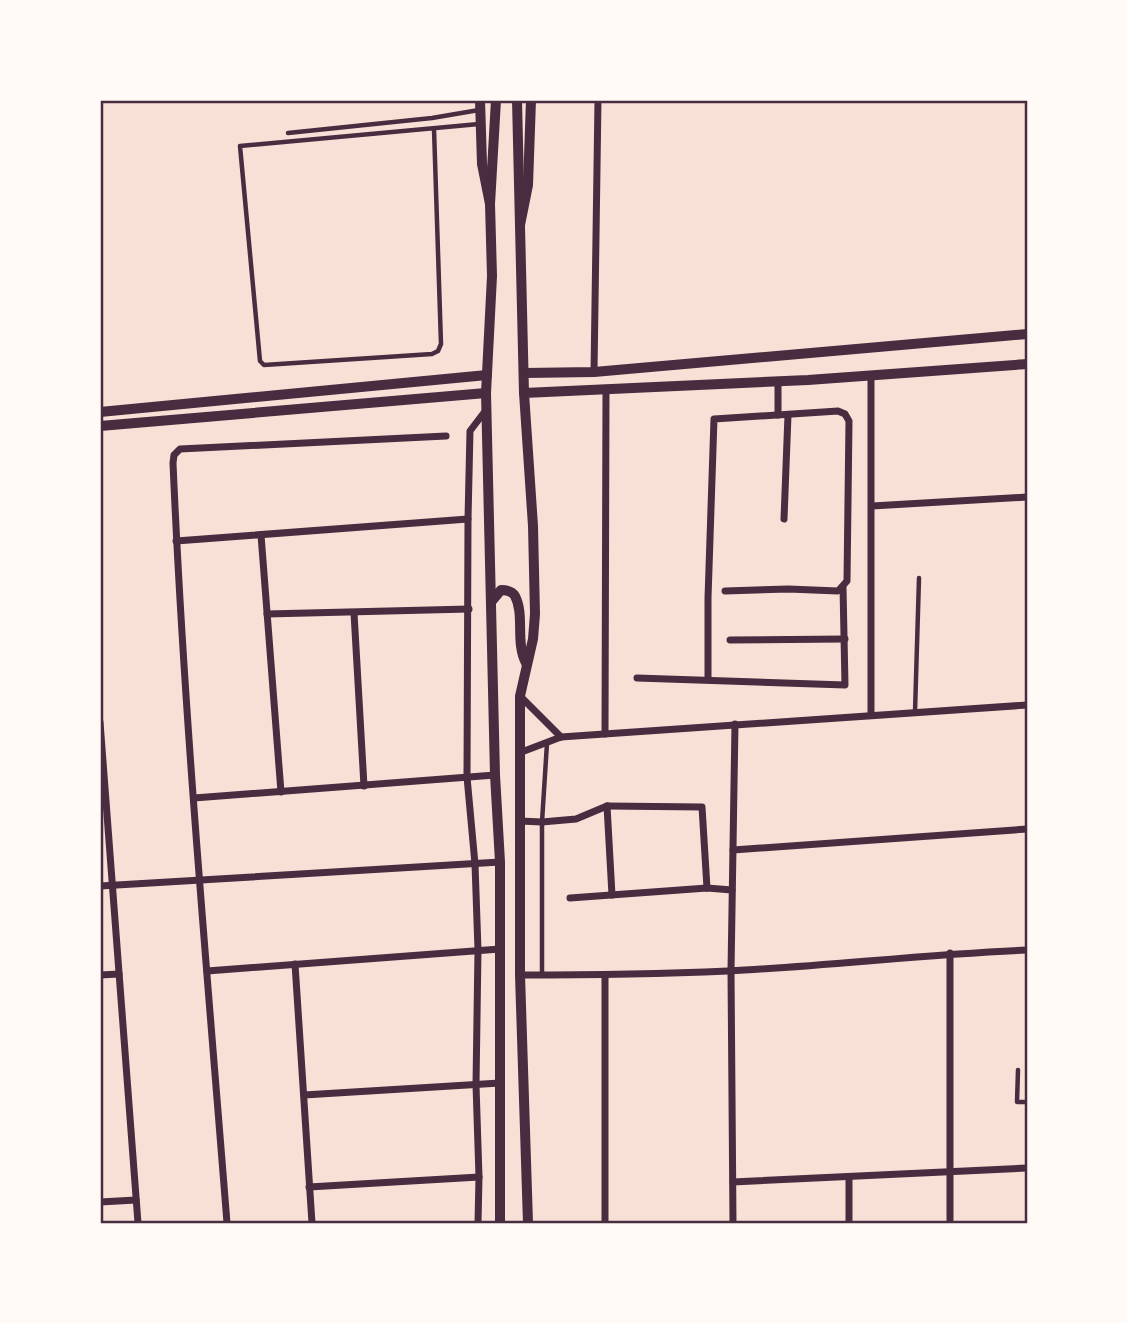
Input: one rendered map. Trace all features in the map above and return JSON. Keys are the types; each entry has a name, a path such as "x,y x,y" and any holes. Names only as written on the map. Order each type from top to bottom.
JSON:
{"main road":[{"path":"520,225 528,185 531,100"},
{"path":"480,105 482,164 490,204"}],"street":[{"path":"496,100 490,204 492,276 486,393 495,775 500,862 500,1223"},
{"path":"517,100 524,393 536,614 520,696 519,753 520,975 528,1223"},
{"path":"594,372 598,100"},
{"path":"525,373 594,372 1027,334"},
{"path":"524,393 778,381 1027,364"},
{"path":"100,412 487,375"},
{"path":"871,375 871,715"},
{"path":"778,381 778,415"},
{"path":"606,389 606,734"},
{"path":"100,426 486,393"},
{"path":"478,1223 478,950 475,864 467,777 468,519 470,431 487,410"},
{"path":"708,679 714,419 838,411 845,414 849,421 847,581 843,587 838,591 725,591"},
{"path":"784,519 788,415"},
{"path":"227,1223 176,541 174,455 180,449 446,436"},
{"path":"872,506 1027,496"},
{"path":"176,541 468,519"},
{"path":"261,535 281,792"},
{"path":"637,678 845,685 843,587"},
{"path":"491,602 500,590 510,591 515,595 520,647 526,663"},
{"path":"267,614 469,609"},
{"path":"354,612 364,786"},
{"path":"730,640 845,639"},
{"path":"520,696 561,737"},
{"path":"519,753 561,737 1027,705"},
{"path":"100,722 138,1223"},
{"path":"733,1223 731,971 735,724"},
{"path":"194,798 495,775"},
{"path":"520,821 576,819 607,806 702,807 707,888"},
{"path":"607,806 612,895"},
{"path":"733,850 1027,830"},
{"path":"100,886 500,862"},
{"path":"570,898 707,888 732,890"},
{"path":"207,971 500,948"},
{"path":"520,975 605,976 731,971 950,953 1027,950"},
{"path":"950,953 950,1223"},
{"path":"296,964 312,1223"},
{"path":"100,975 119,974"},
{"path":"605,976 605,1223"},
{"path":"304,1095 500,1083"},
{"path":"733,1182 1027,1168"},
{"path":"309,1187 479,1177"},
{"path":"849,1178 849,1223"},
{"path":"100,1202 136,1200"}],"lane":[{"path":"288,133 432,118 480,105"},
{"path":"434,129 441,344 438,351 432,354 264,365 260,361 240,146 480,124"},
{"path":"915,712 919,578"},
{"path":"542,975 542,822 547,743"},
{"path":"1018,1070 1017,1102 1027,1102"}]}
